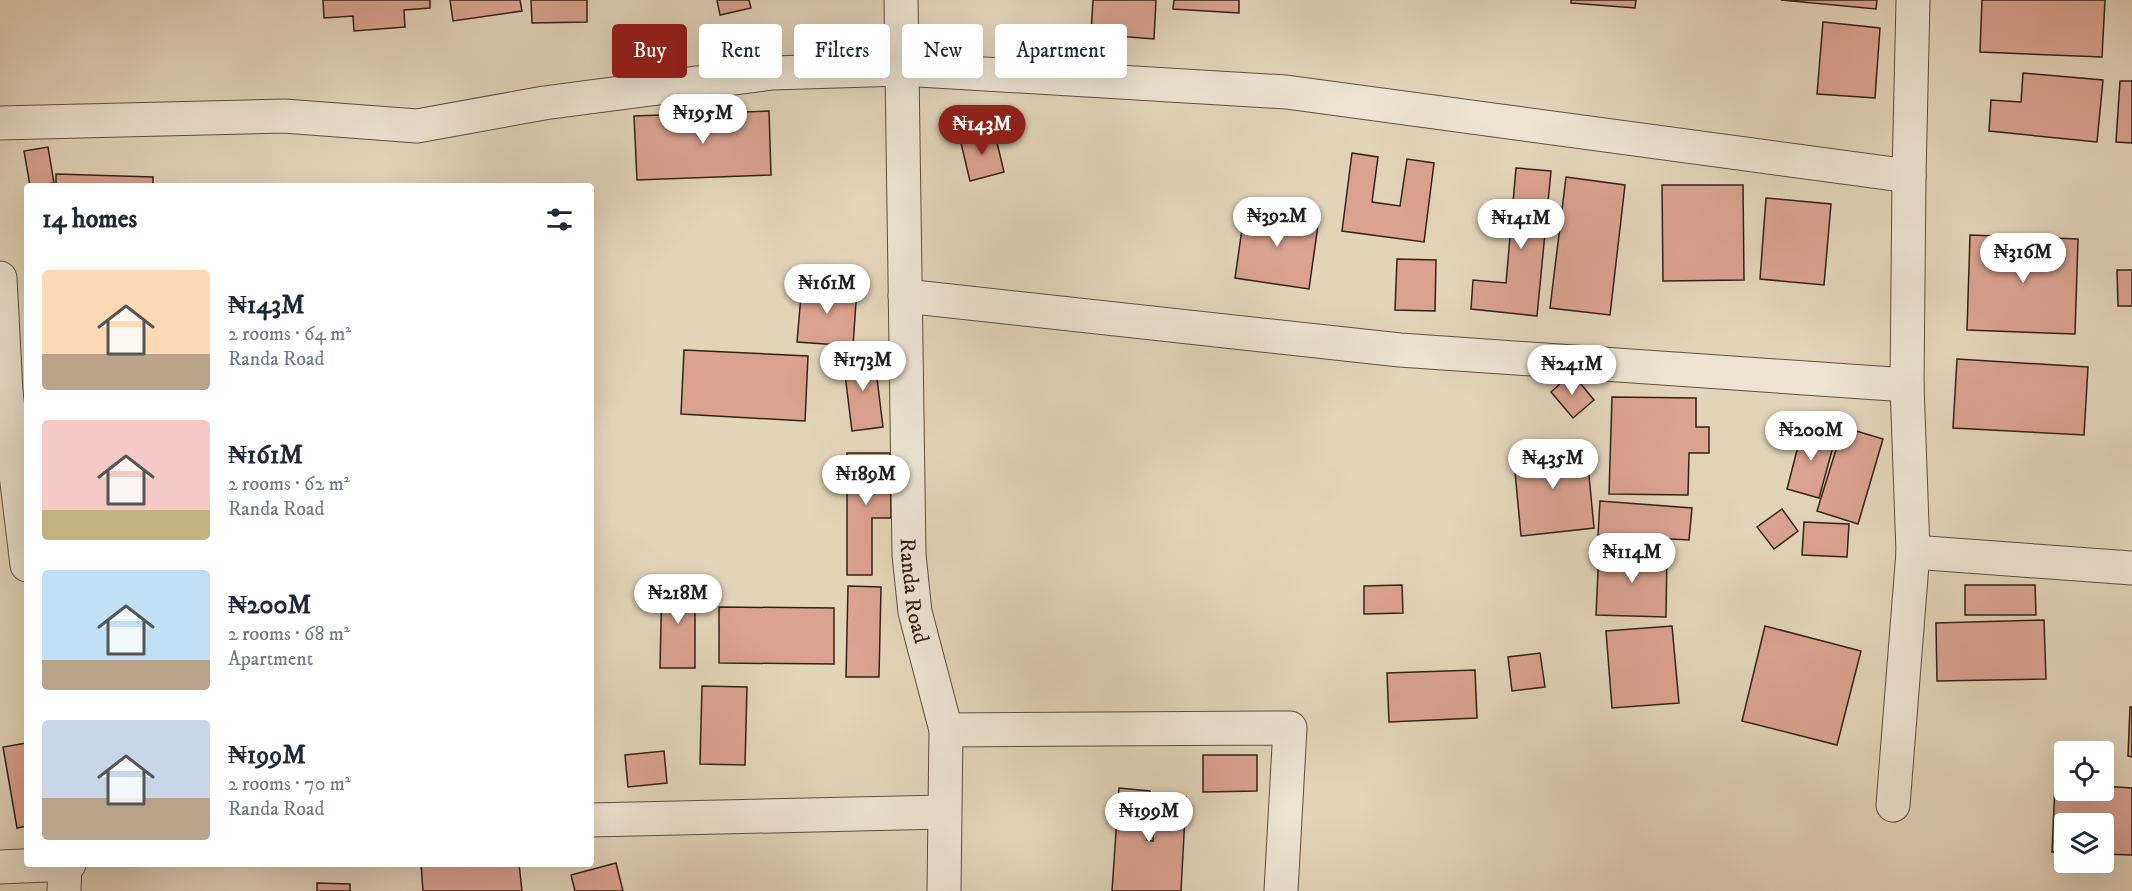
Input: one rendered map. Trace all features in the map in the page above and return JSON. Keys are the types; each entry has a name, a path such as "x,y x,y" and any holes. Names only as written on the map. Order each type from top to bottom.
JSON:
{"street":[{"name":"Randa Road","path":"901,0 902,69"},
{"path":"1893,805 1912,552 1907,385 1913,0"},
{"path":"0,123 284,116 417,126 554,102 772,73 902,69"},
{"path":"983,74 1286,92 1909,176"},
{"name":"Randa Road","path":"902,78 909,555 915,612 946,730 944,891"},
{"path":"0,278 3,391 24,543"},
{"path":"905,296 1400,350 1907,385"},
{"path":"1912,552 2132,568"},
{"path":"946,730 1290,728 1281,891"},
{"path":"594,820 944,812"},
{"path":"0,867 24,866"},
{"path":"64,891 66,867"}],"building":[{"path":"323,0 430,0 430,8 404,10 405,27 354,31 353,16 324,18"},
{"path":"450,0 520,0 522,11 453,21"},
{"path":"531,0 587,0 587,22 532,23"},
{"path":"717,0 749,0 751,8 720,15"},
{"path":"1093,0 1156,0 1154,39 1127,37 1127,24 1092,24"},
{"path":"1174,0 1239,0 1239,13 1173,9"},
{"path":"1571,0 1636,0 1635,8 1571,3"},
{"path":"1781,0 1877,0 1876,9"},
{"path":"1982,0 2105,0 2102,57 1980,52"},
{"path":"1823,22 1880,28 1875,98 1817,94"},
{"path":"2023,73 2103,80 2097,142 1989,131 1991,100 2021,102"},
{"path":"2120,81 2132,81 2132,143 2116,142"},
{"path":"769,111 771,175 637,180 634,116"},
{"path":"994,130 1004,172 970,181 960,139"},
{"path":"48,147 54,183 29,183 24,151"},
{"path":"1352,153 1378,157 1372,202 1400,206 1407,159 1434,163 1424,242 1342,231"},
{"path":"1516,168 1551,171 1537,316 1471,309 1473,280 1506,283"},
{"path":"56,174 153,177 153,183 56,183"},
{"path":"1566,177 1625,185 1610,315 1550,308"},
{"path":"1662,185 1743,185 1744,280 1663,281"},
{"path":"1766,198 1831,204 1824,285 1760,279"},
{"path":"1245,208 1319,218 1309,289 1235,278"},
{"path":"1970,235 2078,239 2075,334 1967,330"},
{"path":"1397,259 1436,260 1435,311 1395,310"},
{"path":"2117,270 2132,270 2132,306 2118,306"},
{"path":"802,284 857,288 853,346 797,342"},
{"path":"684,350 808,356 805,421 681,414"},
{"path":"874,354 883,427 852,431 843,358"},
{"path":"1957,359 2088,367 2084,435 1953,428"},
{"path":"1572,373 1594,400 1573,418 1551,392"},
{"path":"1612,397 1696,398 1696,427 1709,427 1709,453 1689,453 1688,495 1609,494"},
{"path":"1803,427 1836,436 1819,498 1787,489"},
{"path":"1843,427 1883,439 1858,524 1817,511"},
{"path":"1586,444 1594,528 1521,536 1513,451"},
{"path":"847,453 890,453 891,518 872,518 872,575 847,575"},
{"path":"1600,501 1692,508 1689,540 1598,535"},
{"path":"1782,509 1798,531 1774,549 1757,527"},
{"path":"1804,522 1849,524 1847,557 1802,555"},
{"path":"1599,550 1667,553 1666,617 1596,615"},
{"path":"662,580 695,581 695,668 660,668"},
{"path":"1402,585 1403,613 1364,614 1364,586"},
{"path":"1965,585 2035,585 2036,615 1965,615"},
{"path":"848,586 881,587 879,677 846,677"},
{"path":"719,607 834,608 834,664 719,663"},
{"path":"2044,620 2046,679 1937,681 1936,623"},
{"path":"1672,626 1679,703 1612,708 1606,631"},
{"path":"1765,626 1861,651 1837,745 1742,721"},
{"path":"1540,653 1545,687 1512,691 1508,657"},
{"path":"1475,670 1477,718 1389,722 1387,673"},
{"path":"702,686 747,687 745,765 700,764"},
{"path":"2130,707 2132,707 2132,757 2128,756"},
{"path":"24,744 24,827 17,828 3,747"},
{"path":"664,751 667,783 628,787 625,755"},
{"path":"1203,755 1257,755 1257,791 1203,792"},
{"path":"2114,787 2132,788 2132,855 2114,854 2114,813 2054,813 2054,852 2052,852 2054,801 2114,801"},
{"path":"1119,788 1150,791 1147,840 1153,841 1156,795 1186,797 1181,891 1112,891"},
{"path":"616,863 623,891 575,891 571,875"},
{"path":"421,867 519,867 522,891 423,891"},
{"path":"317,883 350,884 350,891 317,891"}]}
